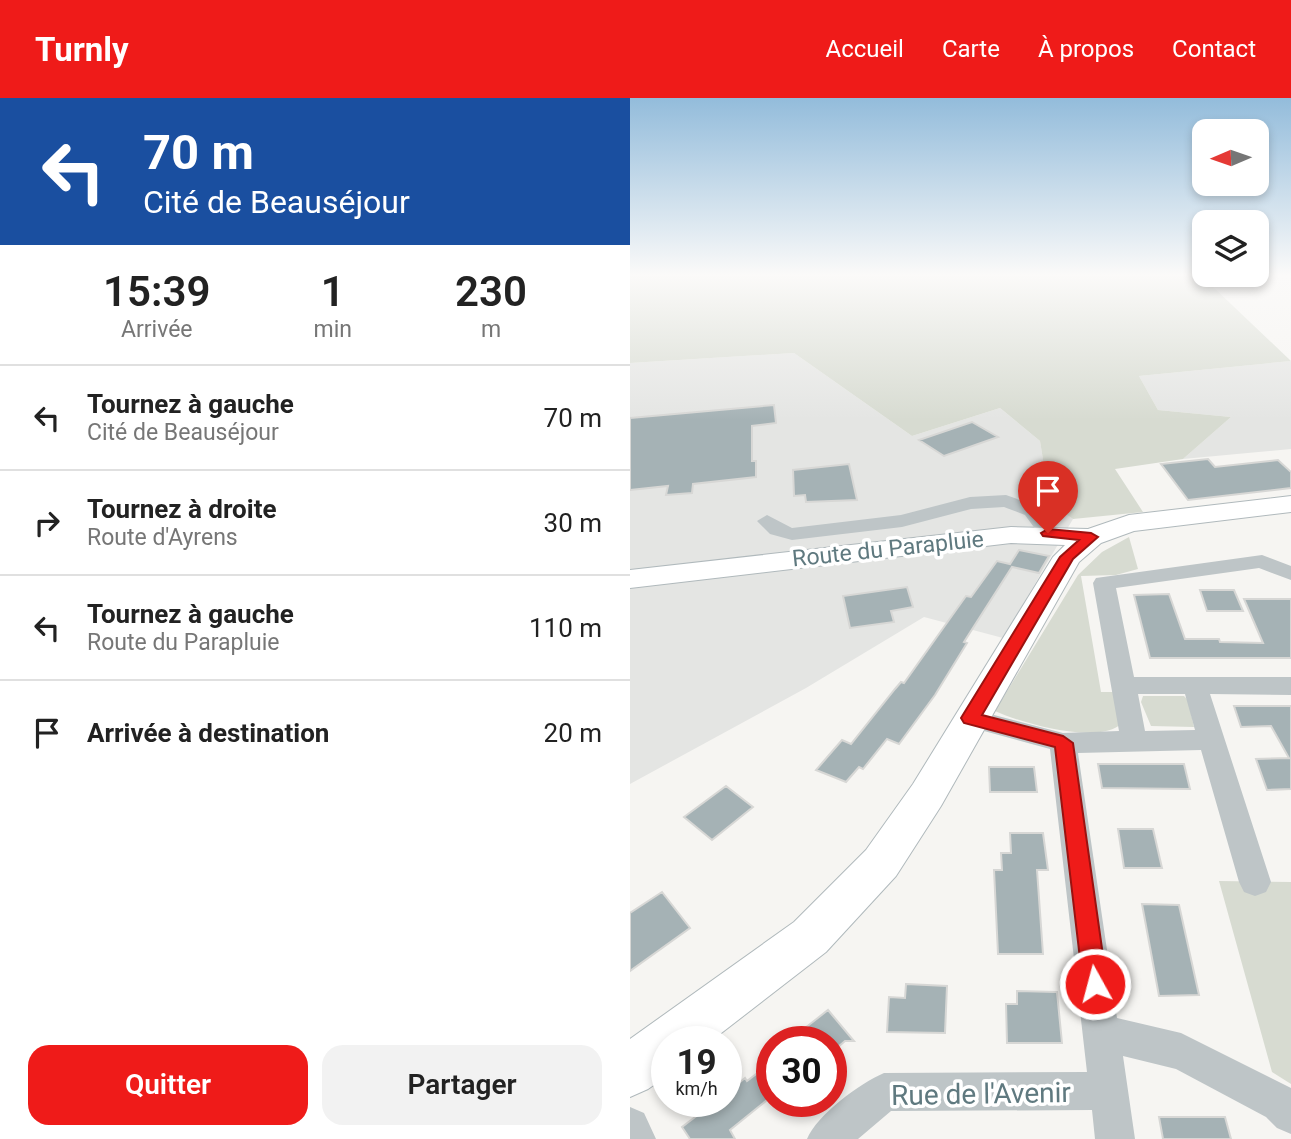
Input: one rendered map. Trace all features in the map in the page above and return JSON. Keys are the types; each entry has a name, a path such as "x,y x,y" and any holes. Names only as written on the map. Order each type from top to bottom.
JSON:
{"street":[{"path":"767,520 777,530 792,534 902,521 970,503 1006,501 1032,511 1048,533"},
{"name":"Route du Parapluie","path":"630,579 1048,533 1091,537 1129,523 1280,505"},
{"path":"692,1026 810,937 881,863 927,795 1067,557 1091,537"},
{"path":"1134,741 1104,583 1262,561 1291,574"},
{"path":"1195,685 1255,881"},
{"path":"1124,686 1291,686"},
{"path":"971,718 1063,743 1211,740"},
{"path":"1063,743 1115,1139"},
{"path":"1101,1032 1181,1052 1280,1103 1291,1114"},
{"path":"630,1071 651,1056"},
{"name":"Rue de l'Avenir","path":"827,1139 884,1092 1109,1091"},
{"path":"630,1127 636,1139"}],"shaded area":[{"path":"630,323 1251,323 1291,361 1139,376 1158,410 1231,417 1183,459 1115,469 1143,512 1073,519 1050,503 1040,441 1000,408 912,436 794,353 630,363"},
{"path":"794,353 912,436 1000,408 1040,441 1050,502 1073,519 1003,638 924,617 806,688 630,784 630,363"},
{"path":"1291,361 1291,449 1183,459 1231,417 1158,410 1139,376"},
{"path":"1129,537 1138,569 1116,575 1081,576 1101,692 1118,692 1122,723 1111,730 1097,733 1079,732 1041,726 995,711 1078,575 1102,552"},
{"path":"1143,696 1184,696 1188,700 1194,727 1151,726 1141,702"},
{"path":"1219,881 1291,882 1291,1084 1272,1072"}],"building":[{"path":"774,405 776,423 752,426 752,461 756,461 756,477 693,484 692,493 666,495 668,486 630,490 630,418"},
{"path":"972,422 998,437 944,456 919,440"},
{"path":"1208,459 1215,467 1278,460 1291,472 1291,488 1188,500 1161,464"},
{"path":"849,464 857,500 806,502 805,495 794,496 793,470"},
{"path":"1019,550 1049,556 1039,573 1012,567 964,642 967,643 935,695 899,744 887,739 863,769 859,767 846,782 816,770 842,740 851,744 901,682 904,683 966,596 971,597 997,561 1010,564"},
{"path":"907,587 913,607 891,611 894,622 850,628 843,596"},
{"path":"1200,590 1234,590 1243,611 1207,611"},
{"path":"1169,594 1185,639 1219,639 1220,642 1263,643 1244,599 1291,599 1291,658 1150,658 1134,595"},
{"path":"1234,706 1291,706 1291,789 1267,790 1256,759 1289,758 1271,726 1241,727"},
{"path":"1098,764 1184,764 1190,789 1102,788"},
{"path":"989,767 1034,767 1037,792 990,792"},
{"path":"726,786 753,807 712,840 684,817"},
{"path":"1118,829 1153,829 1162,868 1124,868"},
{"path":"1010,833 1043,833 1048,870 1037,870 1043,954 998,954 994,870 1002,870 1001,853 1011,853"},
{"path":"662,892 690,928 630,971 630,913"},
{"path":"1142,904 1179,905 1199,995 1159,996"},
{"path":"906,984 947,986 945,1033 887,1032 889,997 905,998"},
{"path":"1017,991 1057,992 1062,1043 1007,1043 1006,1004 1017,1004"},
{"path":"828,1010 841,1026 808,1026"},
{"path":"756,1074 756,1109 730,1130 735,1139 690,1139 682,1127 695,1117 742,1117 742,1080 745,1078 747,1081"},
{"path":"1159,1117 1225,1117 1231,1139 1163,1139"}],"route":[{"path":"1048,533 1091,537 1067,557 971,718 1063,743 1095,984"}]}
